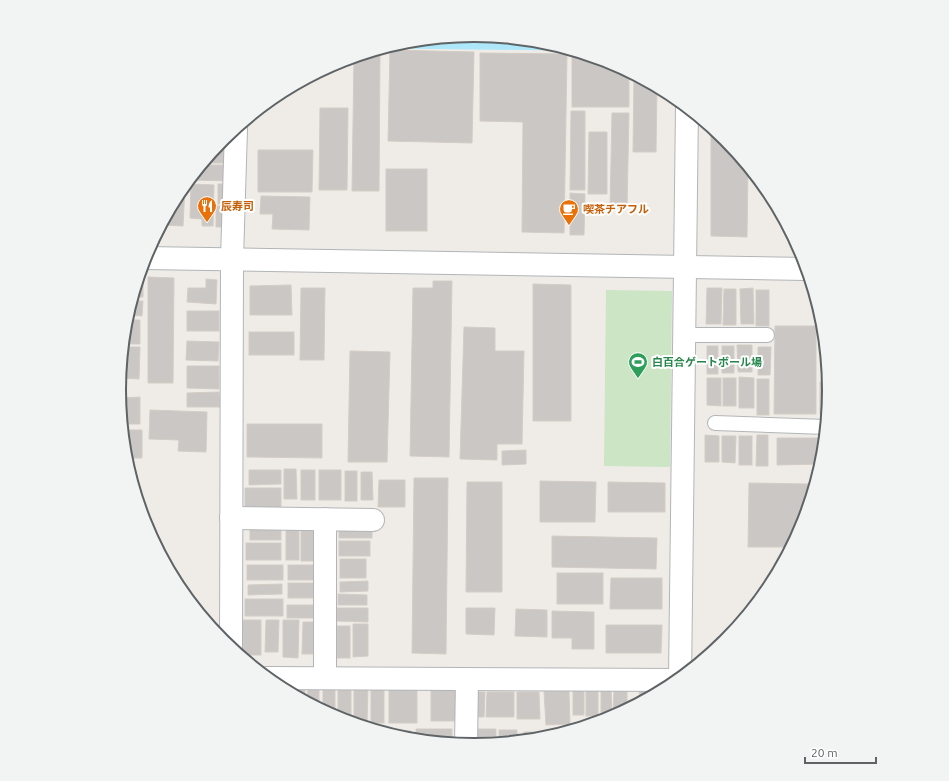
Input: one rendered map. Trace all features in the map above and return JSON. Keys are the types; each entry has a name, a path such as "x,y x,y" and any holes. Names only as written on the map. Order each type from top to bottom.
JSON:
{"street":[{"path":"680,672 687,114"},
{"path":"231,640 232,259 236,137"},
{"path":"153,258 801,269"},
{"path":"231,518 373,520"},
{"path":"325,519 325,678"},
{"path":"278,678 668,680"},
{"path":"466,679 466,739"}],"lane":[{"path":"684,335 767,335"},
{"path":"715,423 821,427"}],"green space":[{"name":"白百合ゲートボール場","path":"606,290 672,291 670,467 604,466"}],"building":[{"path":"401,50 474,52 472,143 388,141 390,53"},
{"path":"480,53 567,55 564,233 522,232 523,122 480,121"},
{"path":"380,55 379,191 352,191 354,63"},
{"path":"572,56 587,60 629,78 629,107 572,107"},
{"path":"634,81 657,94 656,152 633,152"},
{"path":"320,108 348,108 347,190 319,190"},
{"path":"571,111 585,111 585,190 570,190"},
{"path":"612,113 629,113 627,208 610,208"},
{"path":"589,132 607,132 607,194 588,194"},
{"path":"711,135 748,174 747,237 711,236"},
{"path":"222,150 228,150 228,163 210,163"},
{"path":"258,150 313,150 312,192 258,192"},
{"path":"209,165 228,165 228,181 197,180"},
{"path":"386,169 427,169 427,231 386,231"},
{"path":"194,184 214,185 213,226 202,226 202,219 190,218 191,188"},
{"path":"218,184 229,184 229,204 218,204"},
{"path":"570,193 585,194 584,235 570,235"},
{"path":"261,196 310,197 309,230 272,229 273,214 260,214"},
{"path":"184,198 183,226 168,225"},
{"path":"216,206 228,206 227,227 216,227"},
{"path":"148,277 174,278 173,383 148,383"},
{"path":"206,279 217,280 216,304 187,302 188,288 206,288"},
{"path":"433,281 452,281 449,457 410,456 413,288 433,288"},
{"path":"143,282 143,297 139,297"},
{"path":"533,284 571,285 571,421 533,421"},
{"path":"291,285 292,315 250,315 250,286"},
{"path":"301,288 325,288 324,360 300,360"},
{"path":"707,288 722,288 721,324 706,324"},
{"path":"753,288 754,324 741,324 740,289"},
{"path":"724,289 736,289 736,325 723,325"},
{"path":"756,290 769,290 769,326 756,326"},
{"path":"138,301 143,301 142,316 135,315"},
{"path":"187,311 219,311 219,331 187,331"},
{"path":"134,320 140,320 140,344 129,344"},
{"path":"775,326 816,326 816,414 774,414"},
{"path":"464,327 495,328 495,351 524,351 522,444 497,444 497,460 460,459"},
{"path":"249,332 294,332 294,355 249,355"},
{"path":"187,341 219,342 218,361 186,360"},
{"path":"737,345 752,345 752,372 738,372"},
{"path":"707,346 718,346 718,374 707,374"},
{"path":"722,346 734,346 734,373 722,373"},
{"path":"129,347 140,347 139,379 127,378"},
{"path":"758,347 771,347 770,375 758,375"},
{"path":"350,351 390,352 387,462 348,462"},
{"path":"187,366 219,366 219,389 187,388"},
{"path":"739,377 754,378 754,408 739,408"},
{"path":"707,378 721,378 721,406 707,405"},
{"path":"723,378 736,378 736,406 723,406"},
{"path":"757,379 769,379 769,415 757,415"},
{"path":"820,382 823,382 822,413 820,414"},
{"path":"219,392 220,407 187,407 187,393"},
{"path":"140,397 140,424 128,424 126,398"},
{"path":"150,410 207,412 206,452 178,451 179,440 149,439"},
{"path":"247,424 322,424 322,458 247,457"},
{"path":"128,430 142,430 142,458 133,458"},
{"path":"705,435 719,436 719,462 705,462"},
{"path":"757,435 768,435 768,466 756,466"},
{"path":"722,436 736,436 735,463 722,462"},
{"path":"739,436 752,436 752,465 739,465"},
{"path":"777,438 819,438 815,464 777,465"},
{"path":"526,450 526,464 502,465 502,451"},
{"path":"284,469 296,469 297,499 284,499"},
{"path":"249,470 281,470 281,484 249,485"},
{"path":"301,470 315,470 315,500 301,500"},
{"path":"319,470 341,470 341,500 319,500"},
{"path":"345,471 357,471 357,501 345,501"},
{"path":"361,472 372,472 373,500 361,500"},
{"path":"414,478 448,478 446,654 412,653"},
{"path":"379,480 405,480 405,507 378,507"},
{"path":"540,481 596,482 595,522 540,522"},
{"path":"467,482 502,482 502,592 466,592"},
{"path":"608,482 665,483 665,512 608,512"},
{"path":"749,483 810,484 806,500 804,500 804,505 786,547 748,547"},
{"path":"245,488 281,488 281,508 245,507"},
{"path":"301,523 315,523 320,561 301,561"},
{"path":"250,524 281,524 281,540 250,540"},
{"path":"286,524 299,524 299,560 286,560"},
{"path":"372,525 372,538 339,538 339,526"},
{"path":"552,536 657,538 656,569 552,567"},
{"path":"339,541 370,541 370,556 339,556"},
{"path":"246,543 281,543 281,560 246,560"},
{"path":"340,559 366,559 366,578 340,578"},
{"path":"247,565 283,565 283,580 247,580"},
{"path":"288,565 316,565 316,580 288,580"},
{"path":"557,573 603,573 603,604 557,604"},
{"path":"611,578 662,578 662,609 610,609"},
{"path":"368,581 368,591 340,592 340,582"},
{"path":"288,583 318,583 318,598 288,598"},
{"path":"282,584 282,594 248,595 248,585"},
{"path":"338,594 367,595 367,605 338,605"},
{"path":"245,599 283,599 283,616 245,616"},
{"path":"287,605 319,605 319,618 287,618"},
{"path":"337,608 368,608 368,622 337,621"},
{"path":"466,608 495,608 494,635 466,634"},
{"path":"516,609 547,610 547,637 515,636"},
{"path":"552,611 594,612 594,649 572,649 572,638 552,638"},
{"path":"243,620 261,620 261,655 247,655 243,651"},
{"path":"266,620 279,620 278,652 265,652"},
{"path":"283,620 299,620 298,658 283,657"},
{"path":"303,622 318,622 318,654 302,654"},
{"path":"353,624 368,624 368,656 353,657"},
{"path":"606,625 662,625 661,653 606,653"},
{"path":"337,626 350,626 350,658 337,658"},
{"path":"338,687 351,687 351,716 338,711"},
{"path":"354,687 368,687 367,722 354,718"},
{"path":"639,687 657,687 649,692 640,697"},
{"path":"323,688 335,688 335,709 323,704"},
{"path":"371,688 384,688 384,723 371,723"},
{"path":"389,688 417,688 417,723 389,723"},
{"path":"573,688 584,688 584,715 573,715"},
{"path":"586,688 598,688 598,716 586,716"},
{"path":"601,688 611,688 612,710 601,715"},
{"path":"295,689 305,689 305,695"},
{"path":"308,689 319,689 319,702 307,696"},
{"path":"431,689 456,689 456,721 431,721"},
{"path":"614,690 627,690 627,704 613,710"},
{"path":"544,691 569,691 570,724 546,725"},
{"path":"474,692 485,692 484,717 474,717"},
{"path":"487,692 514,692 514,717 486,717"},
{"path":"517,692 539,692 540,719 517,719"},
{"path":"416,729 452,729 452,738 416,734"},
{"path":"476,729 496,729 496,738 476,739"},
{"path":"400,730 411,731 411,733"},
{"path":"499,730 517,730 517,736 499,738"},
{"path":"524,732 541,732 541,732 524,735"}],"waterway":[{"path":"427,45 529,47"}],"place":[{"name":"辰寿司","path":"207,223"},
{"name":"喫茶チアフル","path":"569,226"},
{"name":"白百合ゲートボール場","path":"638,379"}]}
